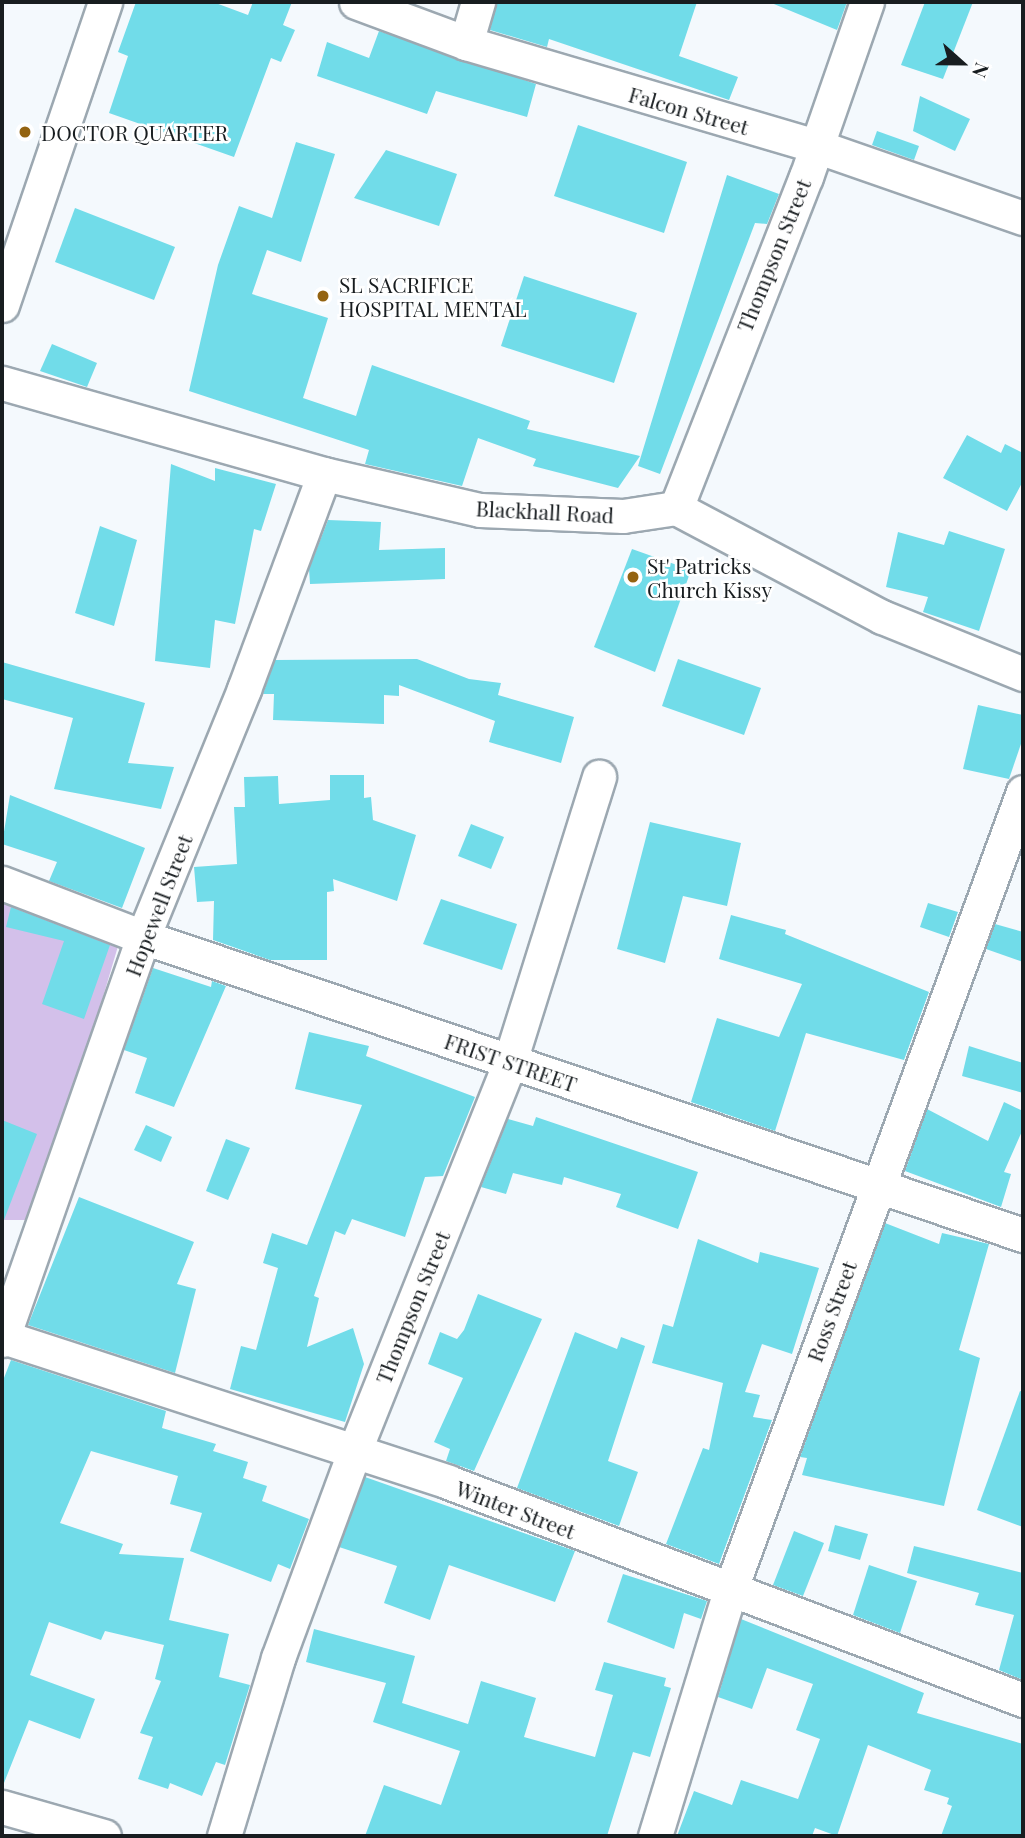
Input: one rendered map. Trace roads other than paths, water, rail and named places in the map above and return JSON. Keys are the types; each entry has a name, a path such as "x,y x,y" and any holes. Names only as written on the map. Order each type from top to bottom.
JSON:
{"street":[{"path":"2,305 105,2"},
{"name":"Falcon Street","path":"356,2 466,43 816,146 1023,218"},
{"path":"466,43 478,2"},
{"name":"Thompson Street","path":"676,508 816,146 867,2"},
{"name":"Blackhall Road","path":"2,383 324,474 480,510 623,516 676,508"},
{"name":"Hopewell Street","path":"4,1327 143,937 244,689 324,474"},
{"path":"676,508 882,617 1023,674"},
{"name":"Thompson Street","path":"224,1836 278,1658 354,1452 510,1061 599,777"},
{"name":"Ross Street","path":"655,1836 730,1591 1023,792"},
{"name":"FRIST STREET","path":"2,883 143,937 876,1188 1023,1235"},
{"name":"Winter Street","path":"4,1327 354,1452 447,1482 1023,1700"},
{"path":"2,1807 104,1836"}],"place":[{"name":"DOCTOR QUARTER","path":"25,132"},
{"name":"SL SACRIFICE HOSPITAL MENTAL","path":"323,296"},
{"name":"St' Patricks Church Kissy","path":"633,577"}]}
